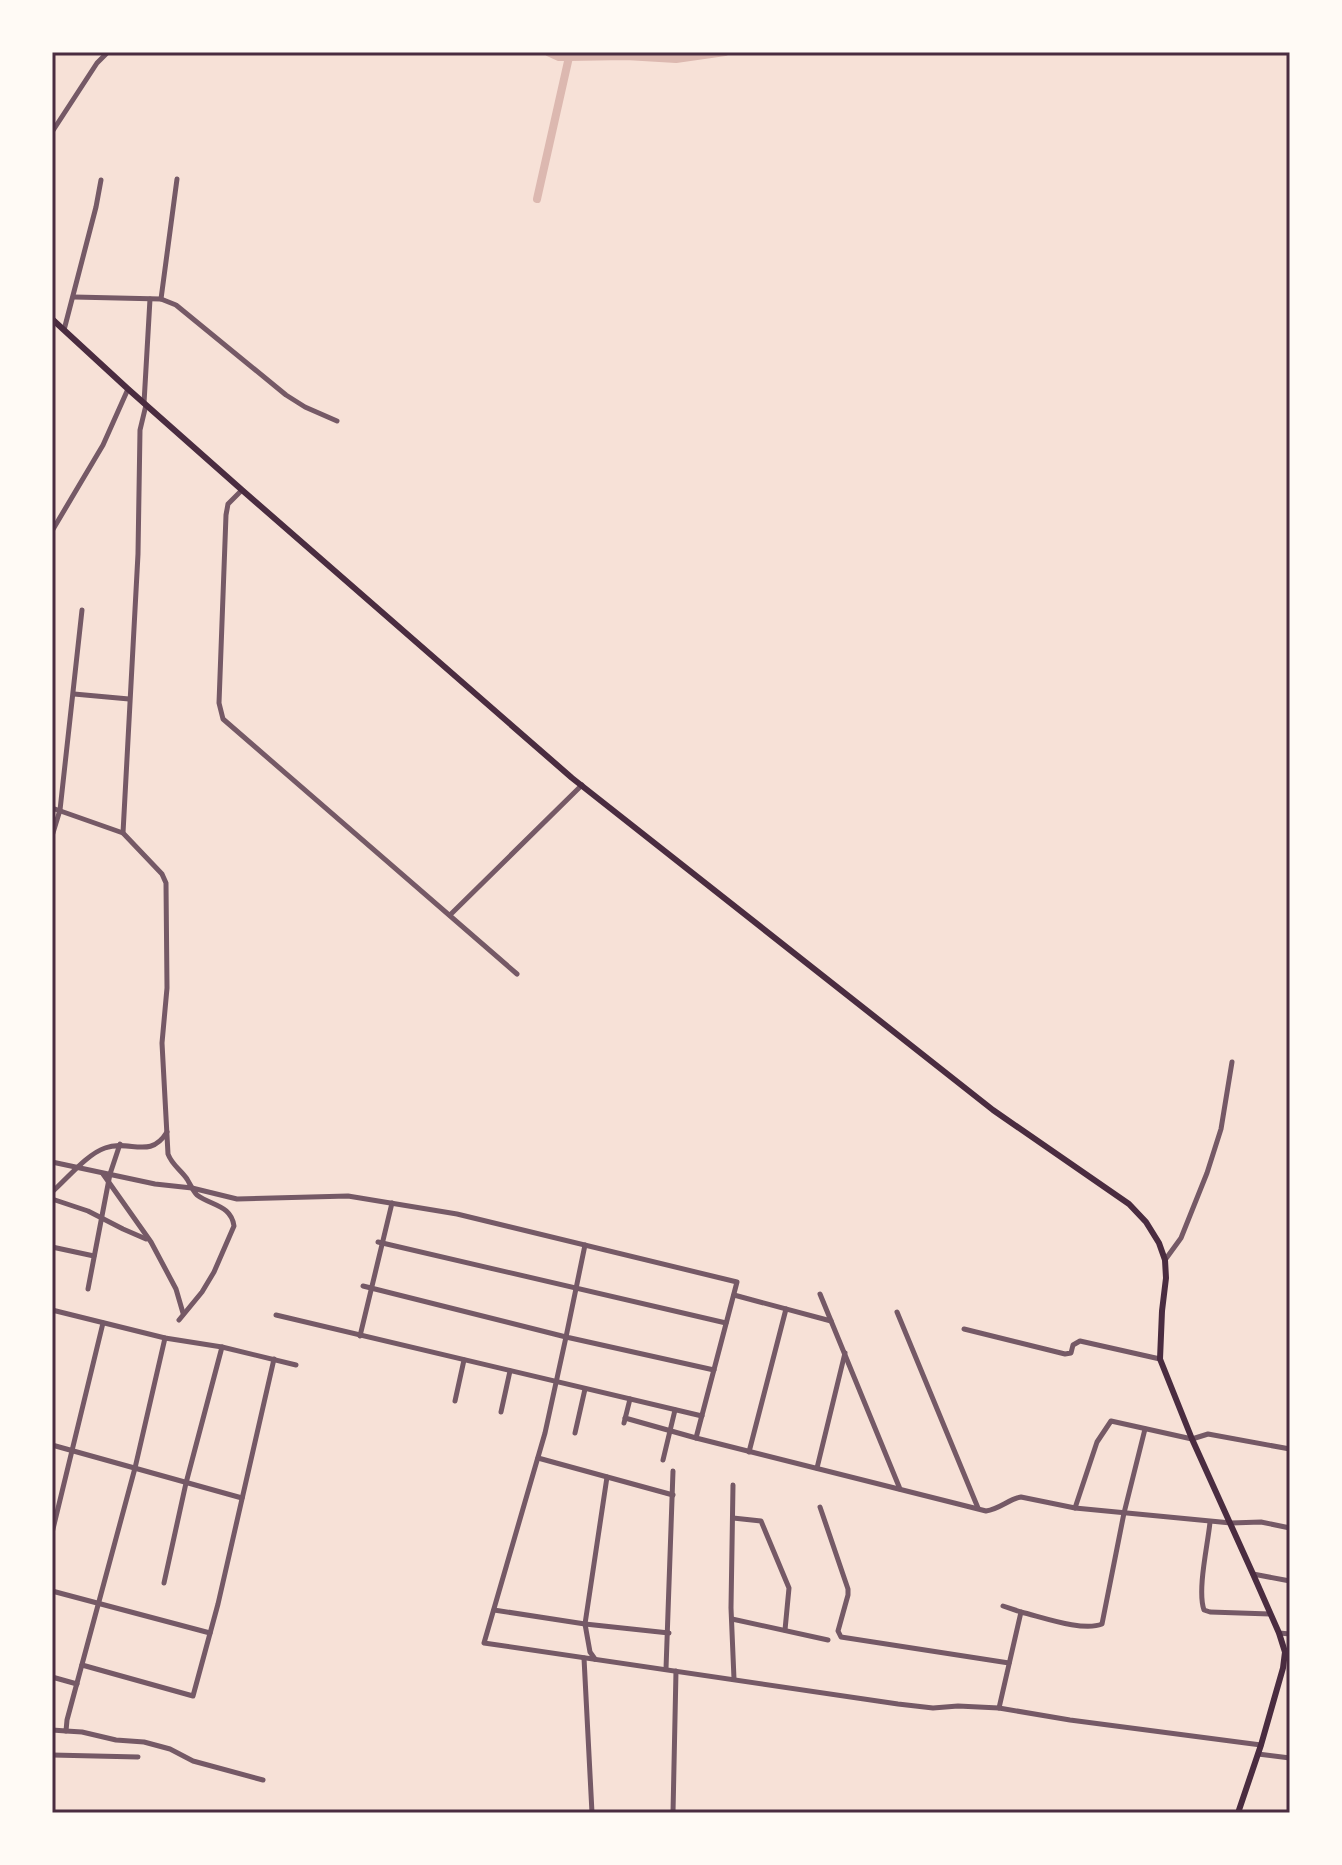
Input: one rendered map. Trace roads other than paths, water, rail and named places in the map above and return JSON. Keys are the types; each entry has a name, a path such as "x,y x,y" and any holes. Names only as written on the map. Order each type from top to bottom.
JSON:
{"main road":[{"path":"52,319 242,490 582,785 993,1110 1129,1204 1146,1222 1165,1260 1160,1359 1285,1652 1261,1745 1238,1813"}],"street":[{"path":"52,132 106,52"},
{"path":"161,299 177,179"},
{"path":"64,330 101,180"},
{"path":"74,297 161,299 176,305 286,395 337,421"},
{"path":"123,833 138,554 140,430 145,404 150,299"},
{"path":"52,531 103,445 128,389"},
{"path":"242,490 228,504 226,515 219,703 223,719 517,974"},
{"path":"52,836 60,810 82,610"},
{"path":"74,694 129,699"},
{"path":"450,915 582,785"},
{"path":"52,808 123,833 162,874 166,883 167,988 162,1043 168,1154 170,1161 197,1195 223,1207 233,1218 234,1226 214,1272 179,1320"},
{"path":"1165,1260 1181,1238 1207,1173 1221,1129 1232,1062"},
{"path":"52,1192 106,1147 120,1144 148,1148 162,1141 167,1131"},
{"path":"120,1144 106,1174 108,1182 151,1242 176,1289 183,1313"},
{"path":"52,1162 237,1199 348,1196 457,1214 737,1282 696,1438"},
{"path":"88,1289 108,1182"},
{"path":"52,1199 102,1217 151,1242"},
{"path":"360,1336 392,1203"},
{"path":"380,1243 726,1323"},
{"path":"585,1245 538,1458 484,1643 921,1706 999,1708 1261,1745"},
{"path":"52,1247 94,1256"},
{"path":"363,1286 714,1370"},
{"path":"820,1294 900,1490"},
{"path":"734,1295 831,1321"},
{"path":"749,1452 786,1309"},
{"path":"52,1310 165,1338 222,1347 296,1365"},
{"path":"897,1312 978,1509"},
{"path":"276,1315 702,1416"},
{"path":"52,1533 103,1323"},
{"path":"964,1329 1065,1354 1071,1353 1073,1345 1080,1341 1160,1359"},
{"path":"66,1731 135,1468 165,1338"},
{"path":"164,1583 186,1483 222,1347"},
{"path":"817,1468 845,1353"},
{"path":"82,1665 193,1696 274,1359"},
{"path":"455,1401 464,1360"},
{"path":"501,1412 510,1371"},
{"path":"575,1433 585,1389"},
{"path":"630,1399 624,1420 978,1509 993,1510 1021,1497 1075,1508 1210,1522 1261,1522 1290,1528"},
{"path":"663,1460 675,1410"},
{"path":"1075,1508 1097,1442 1111,1421 1192,1439 1208,1434 1290,1449"},
{"path":"1003,1606 1091,1627 1102,1624 1124,1513 1145,1429"},
{"path":"52,1445 242,1498"},
{"path":"538,1458 673,1495"},
{"path":"666,1669 673,1471"},
{"path":"595,1659 590,1652 585,1624 607,1477"},
{"path":"733,1485 734,1679"},
{"path":"820,1507 848,1589 838,1631 841,1637 1009,1663"},
{"path":"733,1518 761,1521 789,1588 785,1630"},
{"path":"1210,1522 1202,1589 1204,1610 1270,1614"},
{"path":"1253,1574 1290,1581"},
{"path":"52,1591 210,1633"},
{"path":"494,1610 669,1633"},
{"path":"999,1708 1021,1612"},
{"path":"732,1619 828,1640"},
{"path":"1279,1633 1290,1634"},
{"path":"584,1658 592,1813"},
{"path":"673,1813 676,1671"},
{"path":"52,1677 77,1684"},
{"path":"52,1730 144,1742 170,1749 193,1761 263,1780"},
{"path":"1258,1754 1290,1758"},
{"path":"52,1755 138,1757"}],"waterway":[{"path":"548,52 559,57 676,59 725,52"},
{"path":"537,199 569,57"}]}
